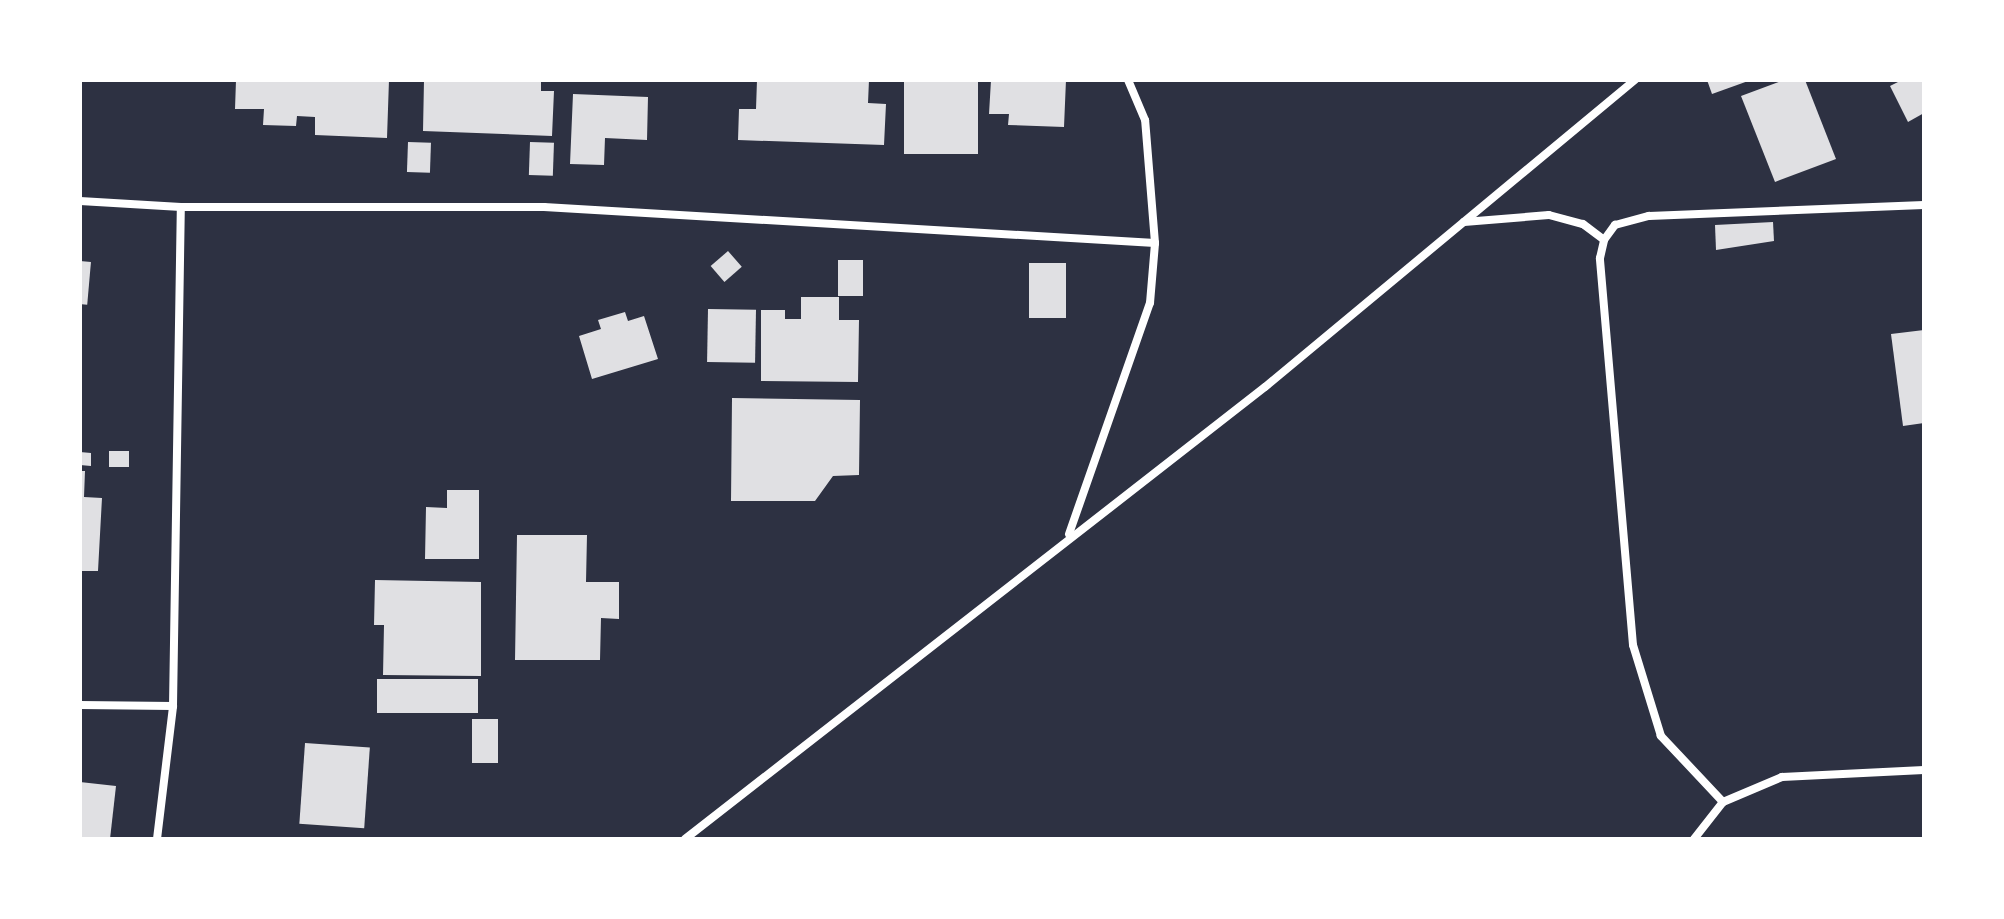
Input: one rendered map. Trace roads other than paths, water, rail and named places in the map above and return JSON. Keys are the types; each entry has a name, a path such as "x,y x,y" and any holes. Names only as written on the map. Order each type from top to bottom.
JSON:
{"street":[{"path":"1069,535 1150,303 1155,243 1145,120 1128,80"},
{"path":"685,839 1069,535 1265,387 1635,80"},
{"path":"80,201 181,207 544,207 1155,243"},
{"path":"1723,802 1661,736 1633,645 1600,258 1604,240 1615,225 1649,216 1924,205"},
{"path":"157,839 173,706 181,207"},
{"path":"1464,222 1549,215 1583,224 1604,240"},
{"path":"80,705 173,706"},
{"path":"1694,839 1723,802 1782,777 1924,770"}]}
